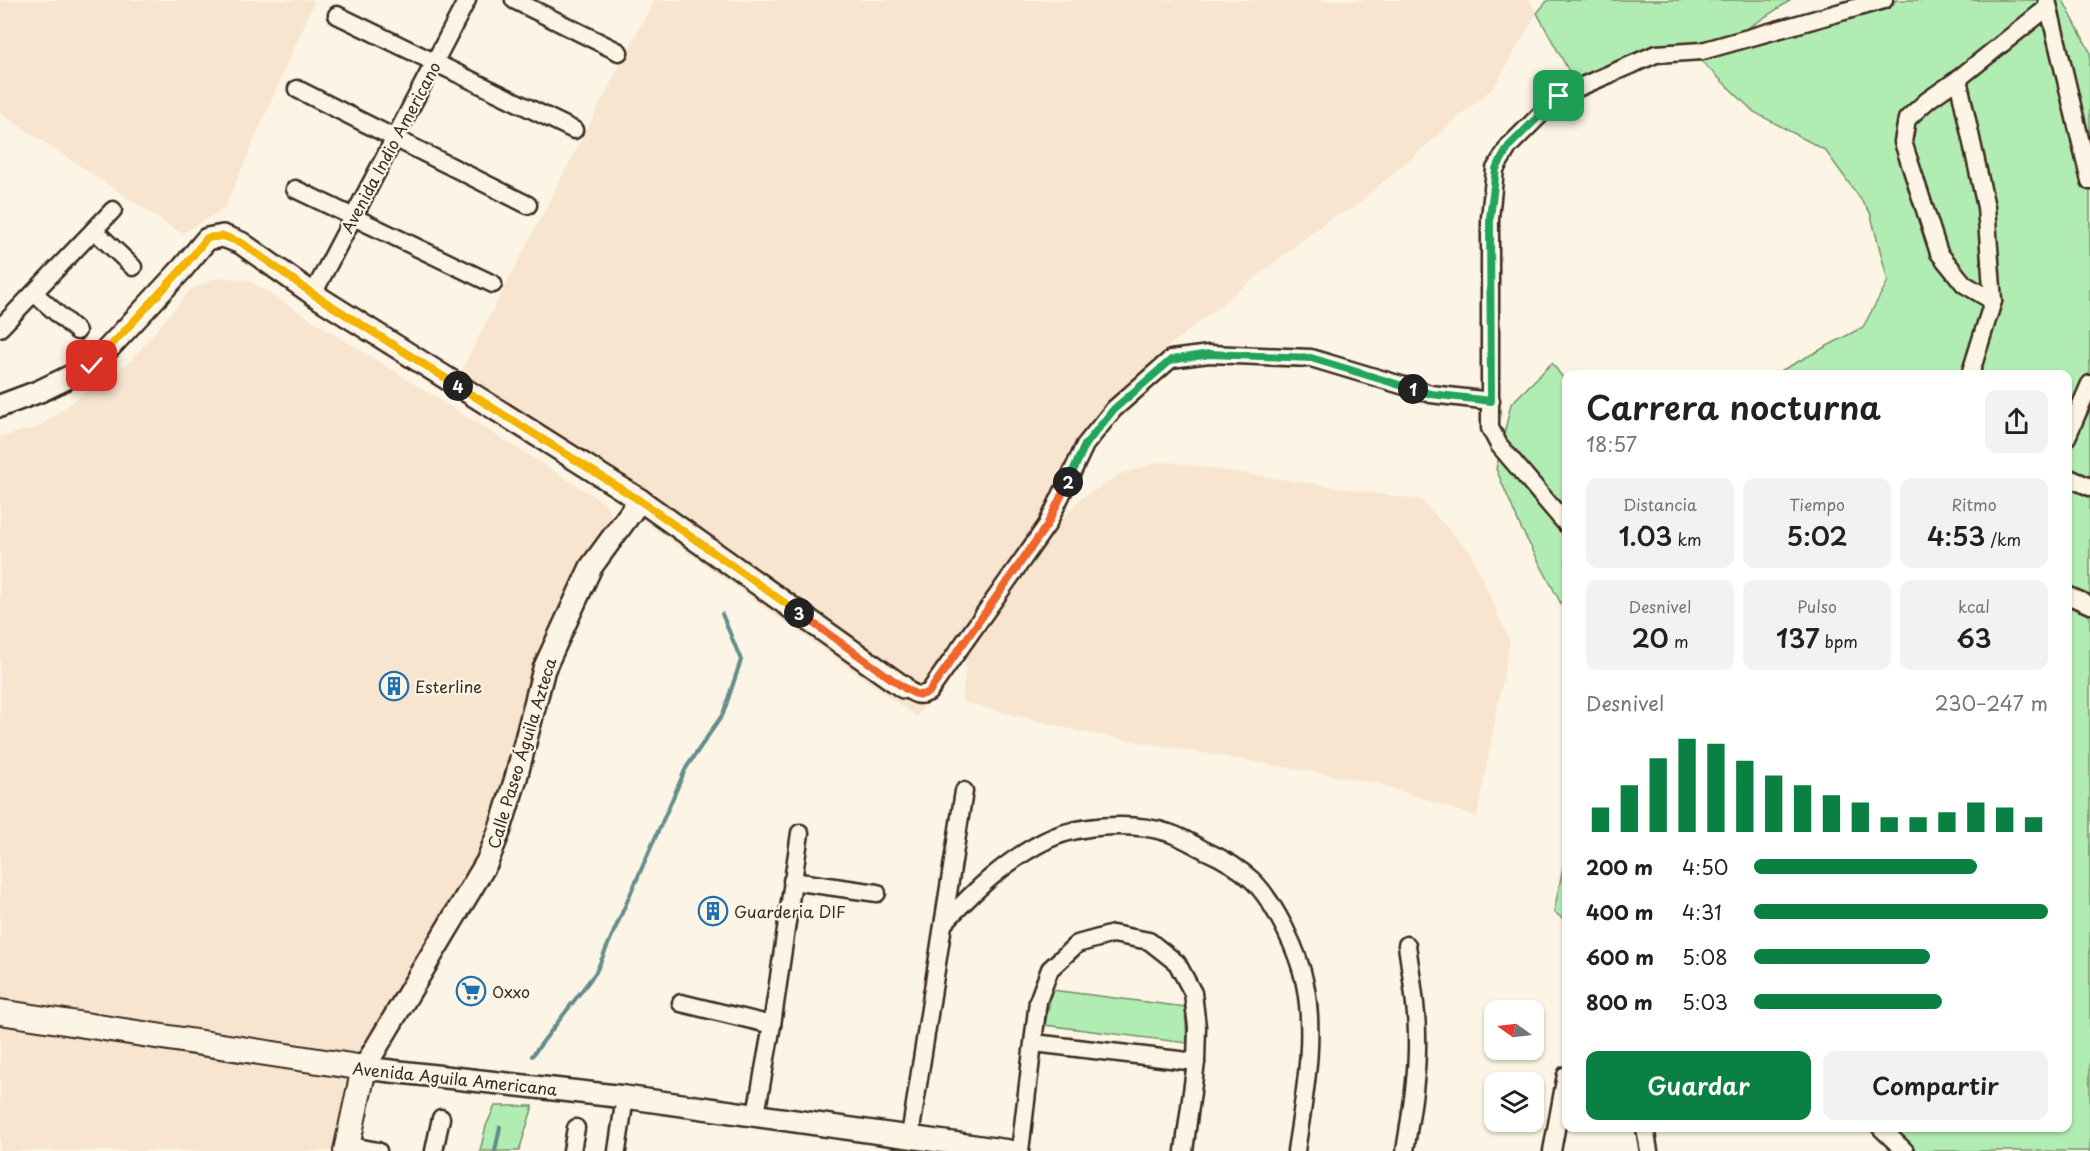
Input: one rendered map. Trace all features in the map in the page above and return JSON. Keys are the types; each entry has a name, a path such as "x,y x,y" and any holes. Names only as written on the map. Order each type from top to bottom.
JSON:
{"main road":[{"name":"Avenida Aguila Americana","path":"0,1012 364,1068"},
{"path":"346,1148 364,1068"}],"street":[{"name":"Avenida Indio Americano","path":"313,294 467,0"},
{"path":"514,0 619,52"},
{"path":"1562,519 1499,445 1490,428 1490,218 1496,169 1509,146 1559,96 1656,54 1702,51 1884,0"},
{"path":"1993,301 1964,284 1939,253 1903,142 1907,120 1928,100 1958,79 2048,4 2090,181"},
{"path":"337,15 574,130"},
{"path":"1958,79 1986,207 1993,301 1972,370"},
{"path":"297,89 528,205"},
{"path":"294,189 493,284"},
{"path":"0,328 113,210"},
{"path":"94,230 133,267"},
{"path":"0,406 40,391 92,366 182,269 207,238 223,236 242,243 313,294 639,500 903,687 923,696 929,692 1047,525 1085,445 1114,409 1171,360 1209,354 1311,358 1431,394 1491,401"},
{"path":"34,293 77,331"},
{"path":"2089,386 2090,406"},
{"path":"2072,425 2089,386"},
{"path":"2072,479 2090,487"},
{"name":"Calle Paseo Águila Azteca","path":"364,1068 487,862 516,778 544,669 591,567 639,500"},
{"path":"2072,597 2090,605"},
{"path":"909,1144 964,791"},
{"path":"944,923 1004,865 1050,838 1078,830 1122,825 1169,832 1223,859 1251,879 1286,928 1305,983 1309,1023 1307,1070 1296,1151"},
{"path":"756,1114 772,1026 800,833"},
{"path":"792,881 877,893"},
{"path":"1020,1151 1038,1001 1050,969 1077,944 1113,934 1149,941 1177,963 1193,993 1197,1027 1196,1062 1184,1151"},
{"path":"1405,1151 1418,1038 1416,1004 1407,945"},
{"path":"681,1003 772,1026"},
{"path":"1034,1043 1196,1062"},
{"name":"Avenida Aguila Americana","path":"364,1068 625,1096 756,1114 909,1144 1010,1151"},
{"path":"617,1151 625,1096"},
{"path":"1552,1151 1562,1097"},
{"path":"434,1151 441,1118"},
{"path":"572,1151 576,1128"},
{"path":"1646,1132 1649,1151"},
{"path":"1885,1132 1905,1151"},
{"path":"346,1148 378,1151"}],"shaded area":[{"path":"0,0 315,0 225,208 182,234 0,113"},
{"path":"654,0 1530,0 1537,13 1494,87 1351,210 1332,217 1160,353 1093,437 917,717 454,384"},
{"path":"219,277 248,280 605,503 619,532 563,633 518,789 404,995 345,1151 0,1151 0,437 38,427 130,361 191,289"},
{"path":"1162,461 1421,500 1471,553 1510,641 1477,817 1376,783 1087,733 962,702 967,643 1002,587 1079,500 1120,474"}],"green space":[{"path":"1548,0 1791,0 1725,43 1882,7 1897,0 2063,0 2090,52 2090,1151 1913,1151 1892,1132 2072,1132 2072,370 1782,370 1863,327 1888,281 1870,212 1825,150 1754,112 1698,58 1653,64 1576,84 1537,13"},
{"path":"1552,363 1562,377 1562,605 1521,528 1496,469 1511,404"},
{"path":"1562,873 1562,918 1554,912"},
{"path":"1052,990 1185,1007 1187,1043 1045,1025"},
{"path":"495,1106 533,1106 519,1151 480,1151 486,1126"}],"waterway":[{"path":"532,1056 596,972 686,768 723,714 741,660 722,614"},
{"path":"495,1151 500,1127"}],"place":[{"name":"Esterline","path":"394,686"},
{"name":"Guarderia DIF","path":"713,911"},
{"name":"Oxxo","path":"471,991"}],"route":[{"path":"92,366 182,269 207,238 223,236 242,243 313,294 639,500 903,687 923,696 929,692 1047,525 1085,445 1114,409 1171,360 1209,354 1311,358 1431,394 1491,401 1490,218 1496,169 1509,146 1559,96"}]}
